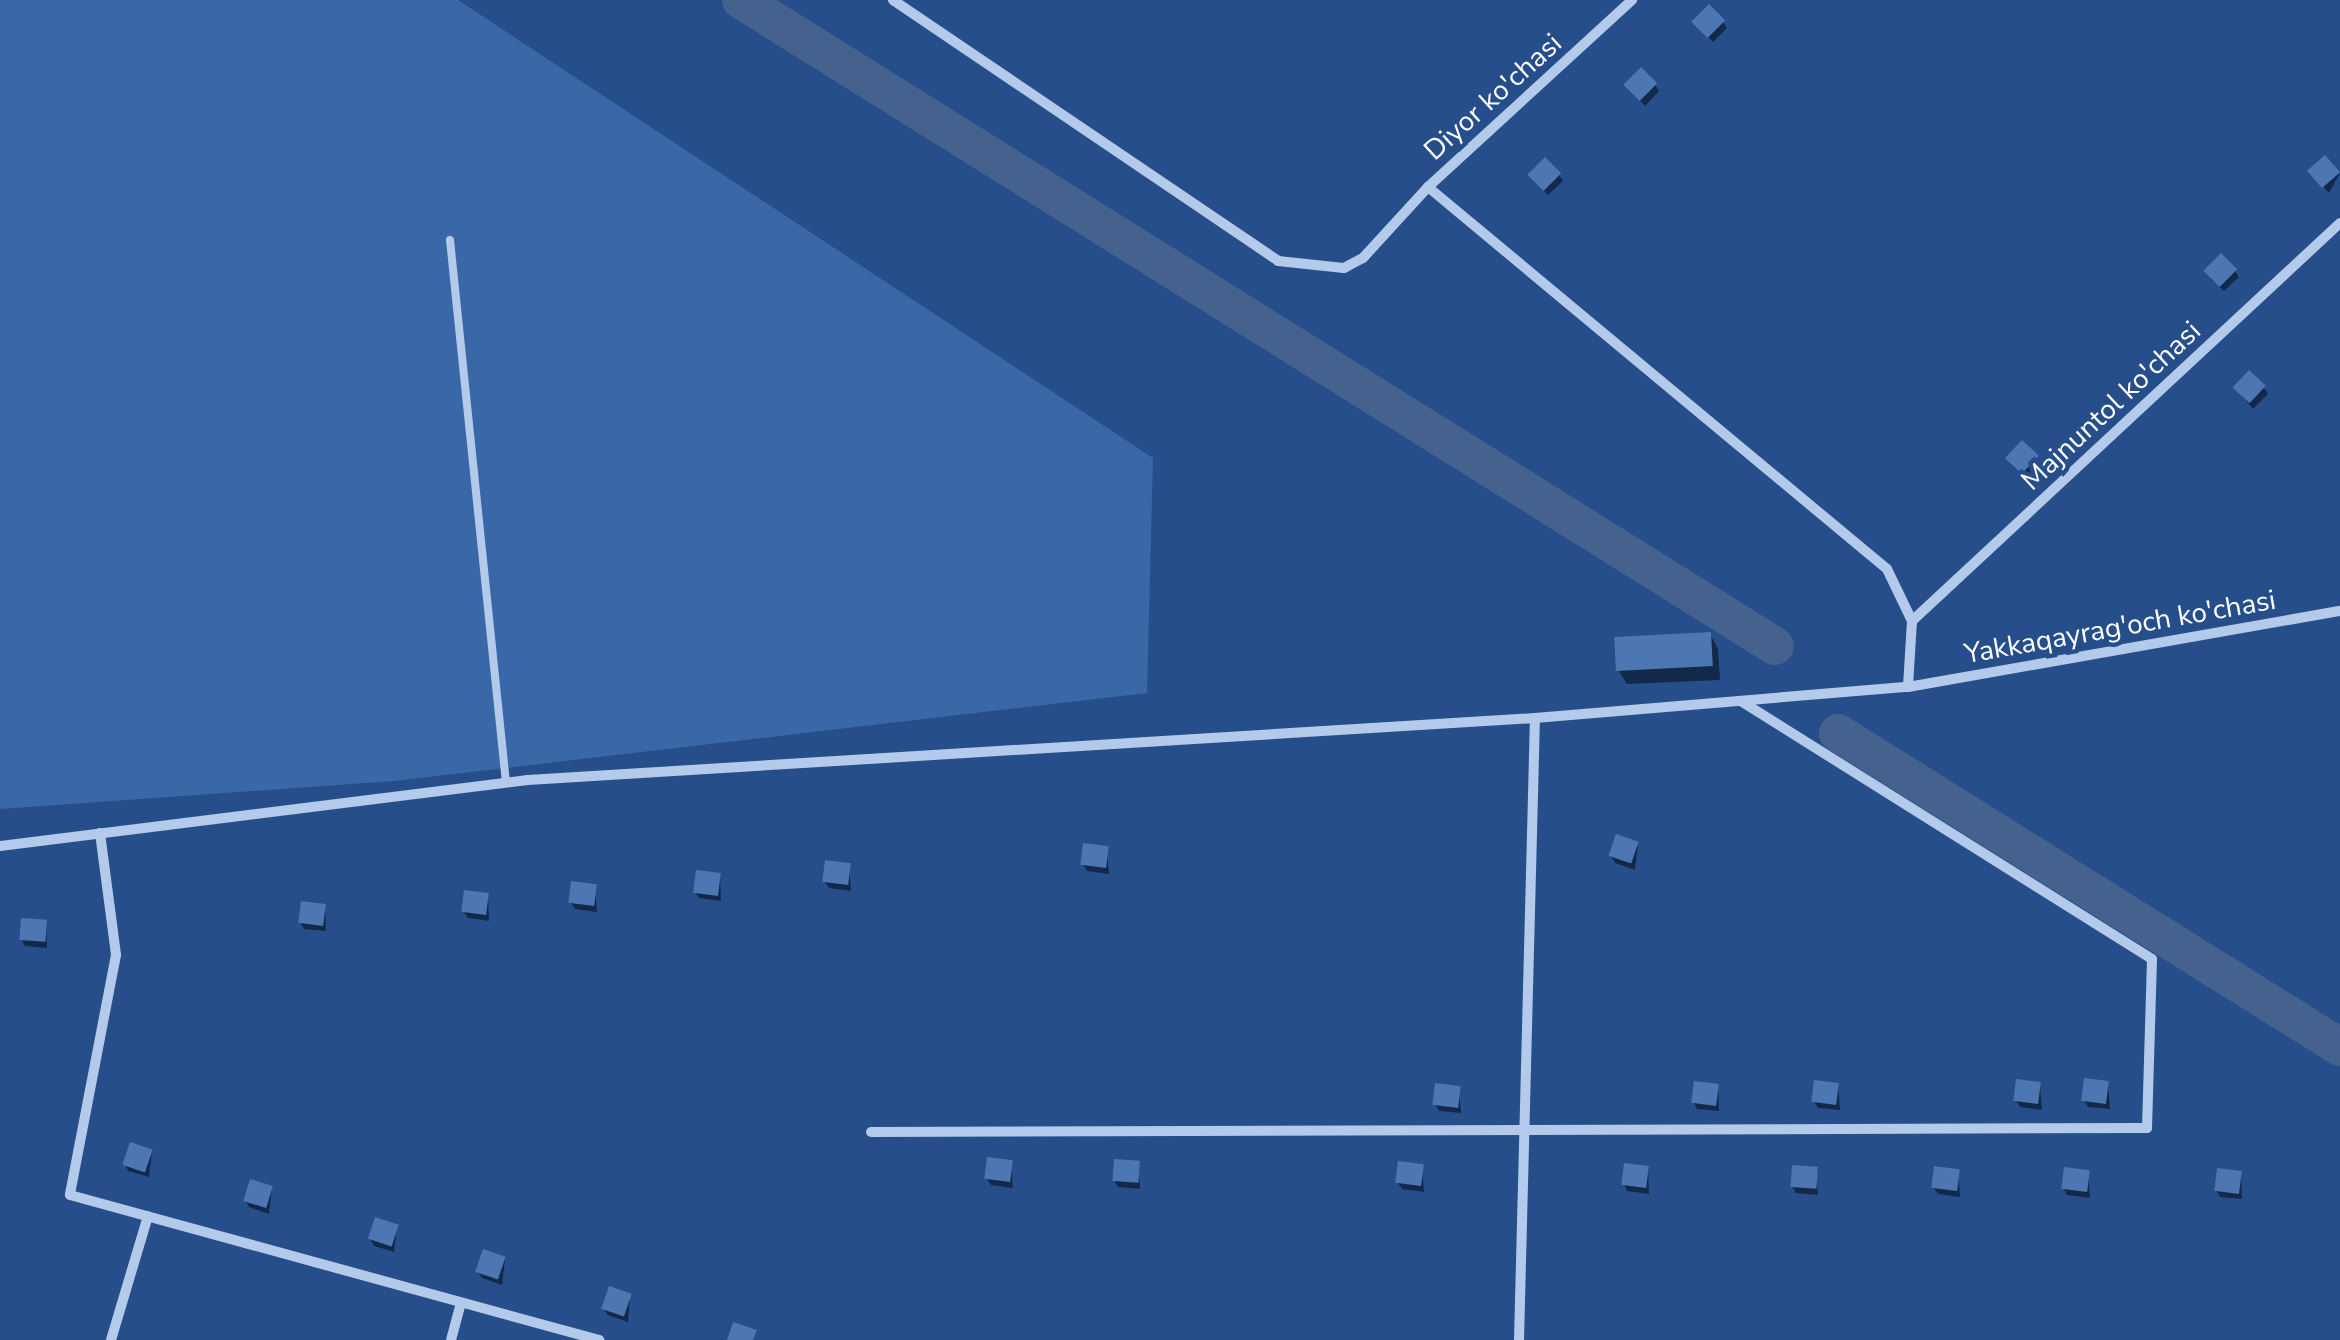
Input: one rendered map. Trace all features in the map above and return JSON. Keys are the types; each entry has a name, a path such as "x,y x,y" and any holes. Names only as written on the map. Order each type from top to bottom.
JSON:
{"street":[{"name":"Diyor ko'chasi","path":"892,0 1278,262 1344,268 1363,258 1428,187 1632,0"},
{"path":"1428,187 1887,569 1912,621 1908,687"},
{"name":"Majnuntol ko'chasi","path":"1912,621 2340,223"},
{"name":"Yakkaqayrag'och ko'chasi","path":"0,846 506,783 1535,718 1908,687 2340,611"},
{"path":"870,1132 2147,1128 2152,959 1741,701"},
{"path":"1519,1340 1535,718"},
{"path":"100,834 116,954 70,1195 460,1306 599,1340"},
{"path":"111,1340 148,1216"},
{"path":"451,1340 460,1306"}],"lane":[{"path":"450,240 506,783"}],"shaded area":[{"path":"0,0 458,0 1153,458 1147,693 394,781 0,809"}],"building":[{"path":"1709,4 1725,20 1708,38 1691,22"},
{"path":"1641,67 1657,83 1640,101 1623,85"},
{"path":"2325,155 2340,172 2322,188 2307,171"},
{"path":"1545,157 1561,173 1544,191 1527,175"},
{"path":"2221,253 2237,269 2220,287 2203,271"},
{"path":"2249,370 2266,386 2249,403 2233,388"},
{"path":"2022,440 2039,456 2022,474 2005,458"},
{"path":"1711,632 1713,666 1616,671 1614,637"},
{"path":"1616,834 1639,842 1631,864 1609,856"},
{"path":"1083,843 1109,846 1106,868 1080,865"},
{"path":"825,860 851,863 848,885 822,882"},
{"path":"696,870 721,873 718,896 693,893"},
{"path":"571,881 597,884 594,906 568,903"},
{"path":"464,890 489,893 486,915 461,912"},
{"path":"301,901 326,904 323,926 298,923"},
{"path":"21,918 47,920 45,942 19,940"},
{"path":"2084,1078 2109,1081 2106,1104 2081,1101"},
{"path":"2016,1079 2041,1082 2038,1104 2013,1101"},
{"path":"1814,1080 1839,1083 1836,1105 1811,1102"},
{"path":"1694,1081 1719,1084 1716,1106 1691,1103"},
{"path":"1435,1083 1461,1086 1458,1108 1432,1105"},
{"path":"130,1142 153,1150 145,1173 122,1165"},
{"path":"987,1157 1013,1160 1010,1182 984,1179"},
{"path":"1114,1159 1140,1161 1138,1183 1112,1181"},
{"path":"1398,1161 1424,1164 1421,1186 1395,1183"},
{"path":"1624,1163 1649,1166 1646,1188 1621,1185"},
{"path":"1792,1165 1818,1167 1816,1189 1790,1187"},
{"path":"1934,1166 1960,1169 1957,1191 1931,1188"},
{"path":"2064,1167 2090,1170 2087,1192 2061,1189"},
{"path":"2217,1168 2242,1171 2239,1194 2214,1191"},
{"path":"250,1179 273,1186 266,1208 243,1201"},
{"path":"375,1217 399,1225 392,1247 368,1239"},
{"path":"483,1249 506,1257 498,1280 475,1272"},
{"path":"609,1286 632,1294 624,1317 601,1309"},
{"path":"733,1322 757,1330 753,1340 727,1340"}],"waterway":[{"path":"741,0 1775,646"},
{"path":"1838,733 2340,1047"}]}
